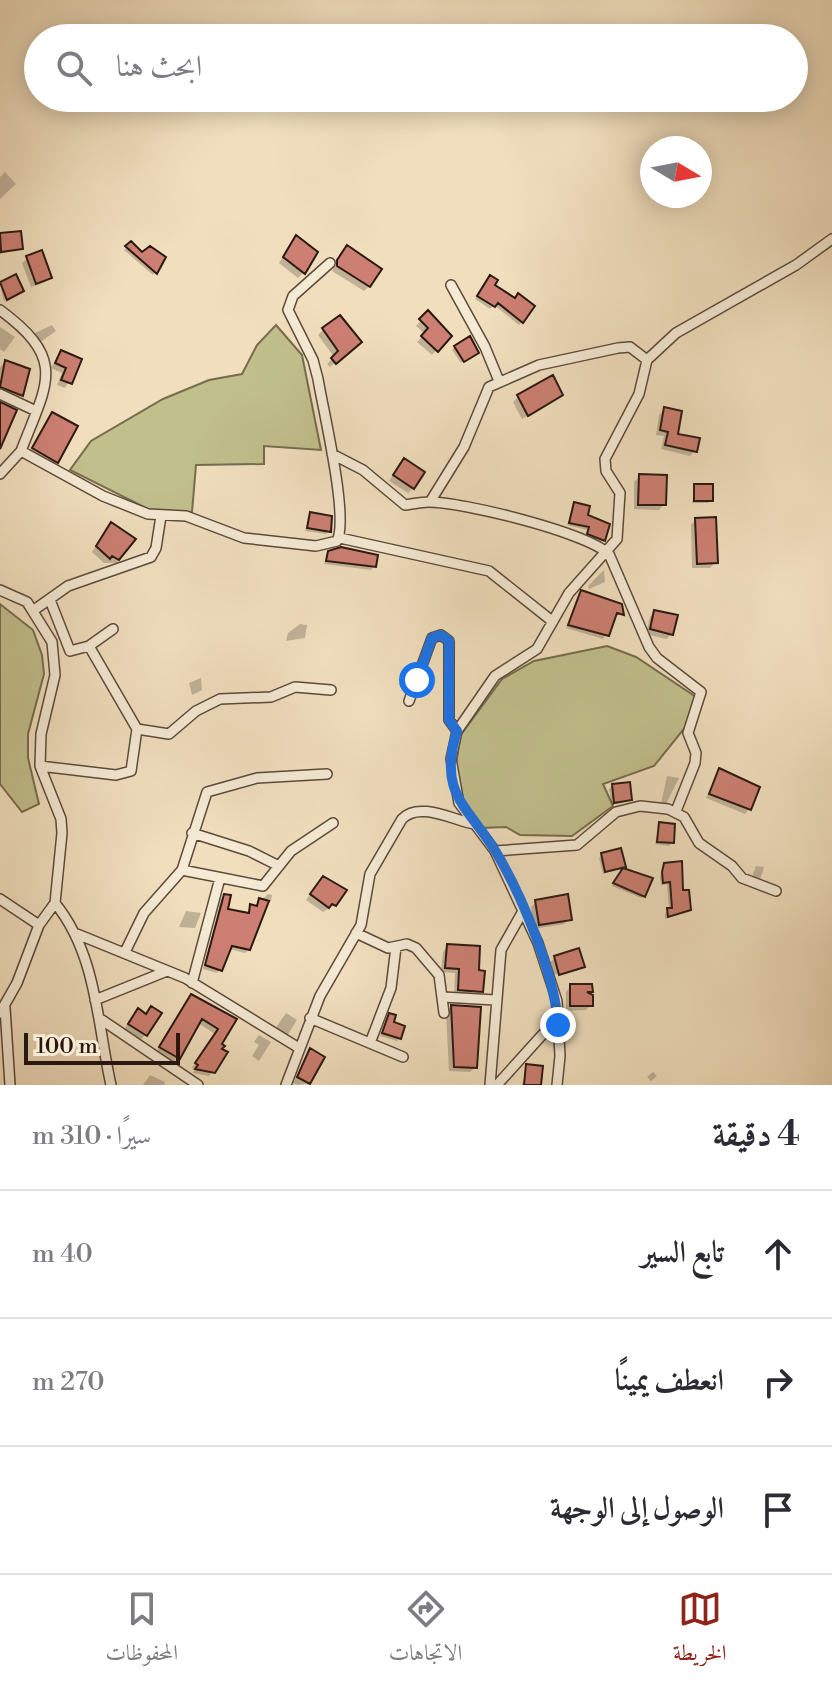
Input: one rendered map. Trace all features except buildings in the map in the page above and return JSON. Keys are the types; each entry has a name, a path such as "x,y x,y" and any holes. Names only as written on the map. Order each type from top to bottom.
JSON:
{"street":[{"path":"557,1085 560,1056 557,1001 538,943 495,851 463,810 451,759 457,731 495,676 537,649 569,593 617,537 621,500 605,459 639,394 647,360 676,333 762,286 832,239"},
{"path":"330,263 293,296 288,310 313,360 332,454 340,538"},
{"path":"451,285 485,347 499,381"},
{"path":"0,310 25,333 47,363 36,411 21,451 0,474"},
{"path":"430,502 464,447 487,390 499,381 539,365 618,348 630,347 647,360"},
{"path":"0,394 36,411"},
{"path":"21,451 134,510 161,516 186,516 244,538 316,546 340,538 496,574 535,611 552,621"},
{"path":"332,454 363,470 401,504 430,502 531,523 605,550 613,559 632,613 649,647 657,658 701,692 688,733 696,753 695,763 676,811"},
{"path":"34,610 68,586 151,557 156,548 161,516"},
{"path":"0,590 21,598 34,610 52,642 55,662 41,734 40,766 61,819 62,849 55,903 39,925 2,1010 10,1085"},
{"path":"50,600 69,650 89,646 113,629"},
{"path":"409,701 432,638 441,635 449,641 449,720 457,731"},
{"path":"40,766 127,775 135,756 137,729 89,646"},
{"path":"137,729 169,734 196,711 220,699 271,697 295,687 331,690"},
{"path":"125,952 144,913 182,870 192,833 211,789 257,778 327,774"},
{"path":"495,851 577,845 616,812 634,807 676,811 705,849 732,866 748,882 776,891"},
{"path":"286,1085 310,1018 363,919 370,874 409,812 419,811 474,824"},
{"path":"182,870 263,886 277,865 303,840 333,823"},
{"path":"192,833 249,851 277,865"},
{"path":"192,983 220,878"},
{"path":"0,899 39,925"},
{"path":"55,903 77,934 102,1020 111,1085"},
{"path":"490,1085 501,950 523,911"},
{"path":"356,933 388,948 412,945 433,963 439,975 444,1013"},
{"path":"77,934 192,983 299,1048"},
{"path":"370,1043 391,988 396,947"},
{"path":"95,1000 167,971"},
{"path":"443,997 495,1000"},
{"path":"310,1018 403,1057"},
{"path":"102,1020 198,1085"},
{"path":"497,1085 543,1034 558,1025"}],"shaded area":[{"path":"276,325 302,355 321,450 264,446 264,464 196,465 192,512 152,511 70,470 91,441 163,399 209,380 242,374 257,345"},
{"path":"0,604 33,630 42,655 44,674 28,734 28,758 39,804 22,812 0,784"},
{"path":"607,646 636,657 696,697 687,725 654,766 603,784 613,806 572,836 520,835 506,827 480,828 463,808 456,766 460,736 502,679 534,661"}],"route":[{"path":"417,680 434,635 446,638 449,641 450,668 449,720 457,731 451,759 457,797 463,810 495,851 538,943 557,1001 558,1025"}]}
